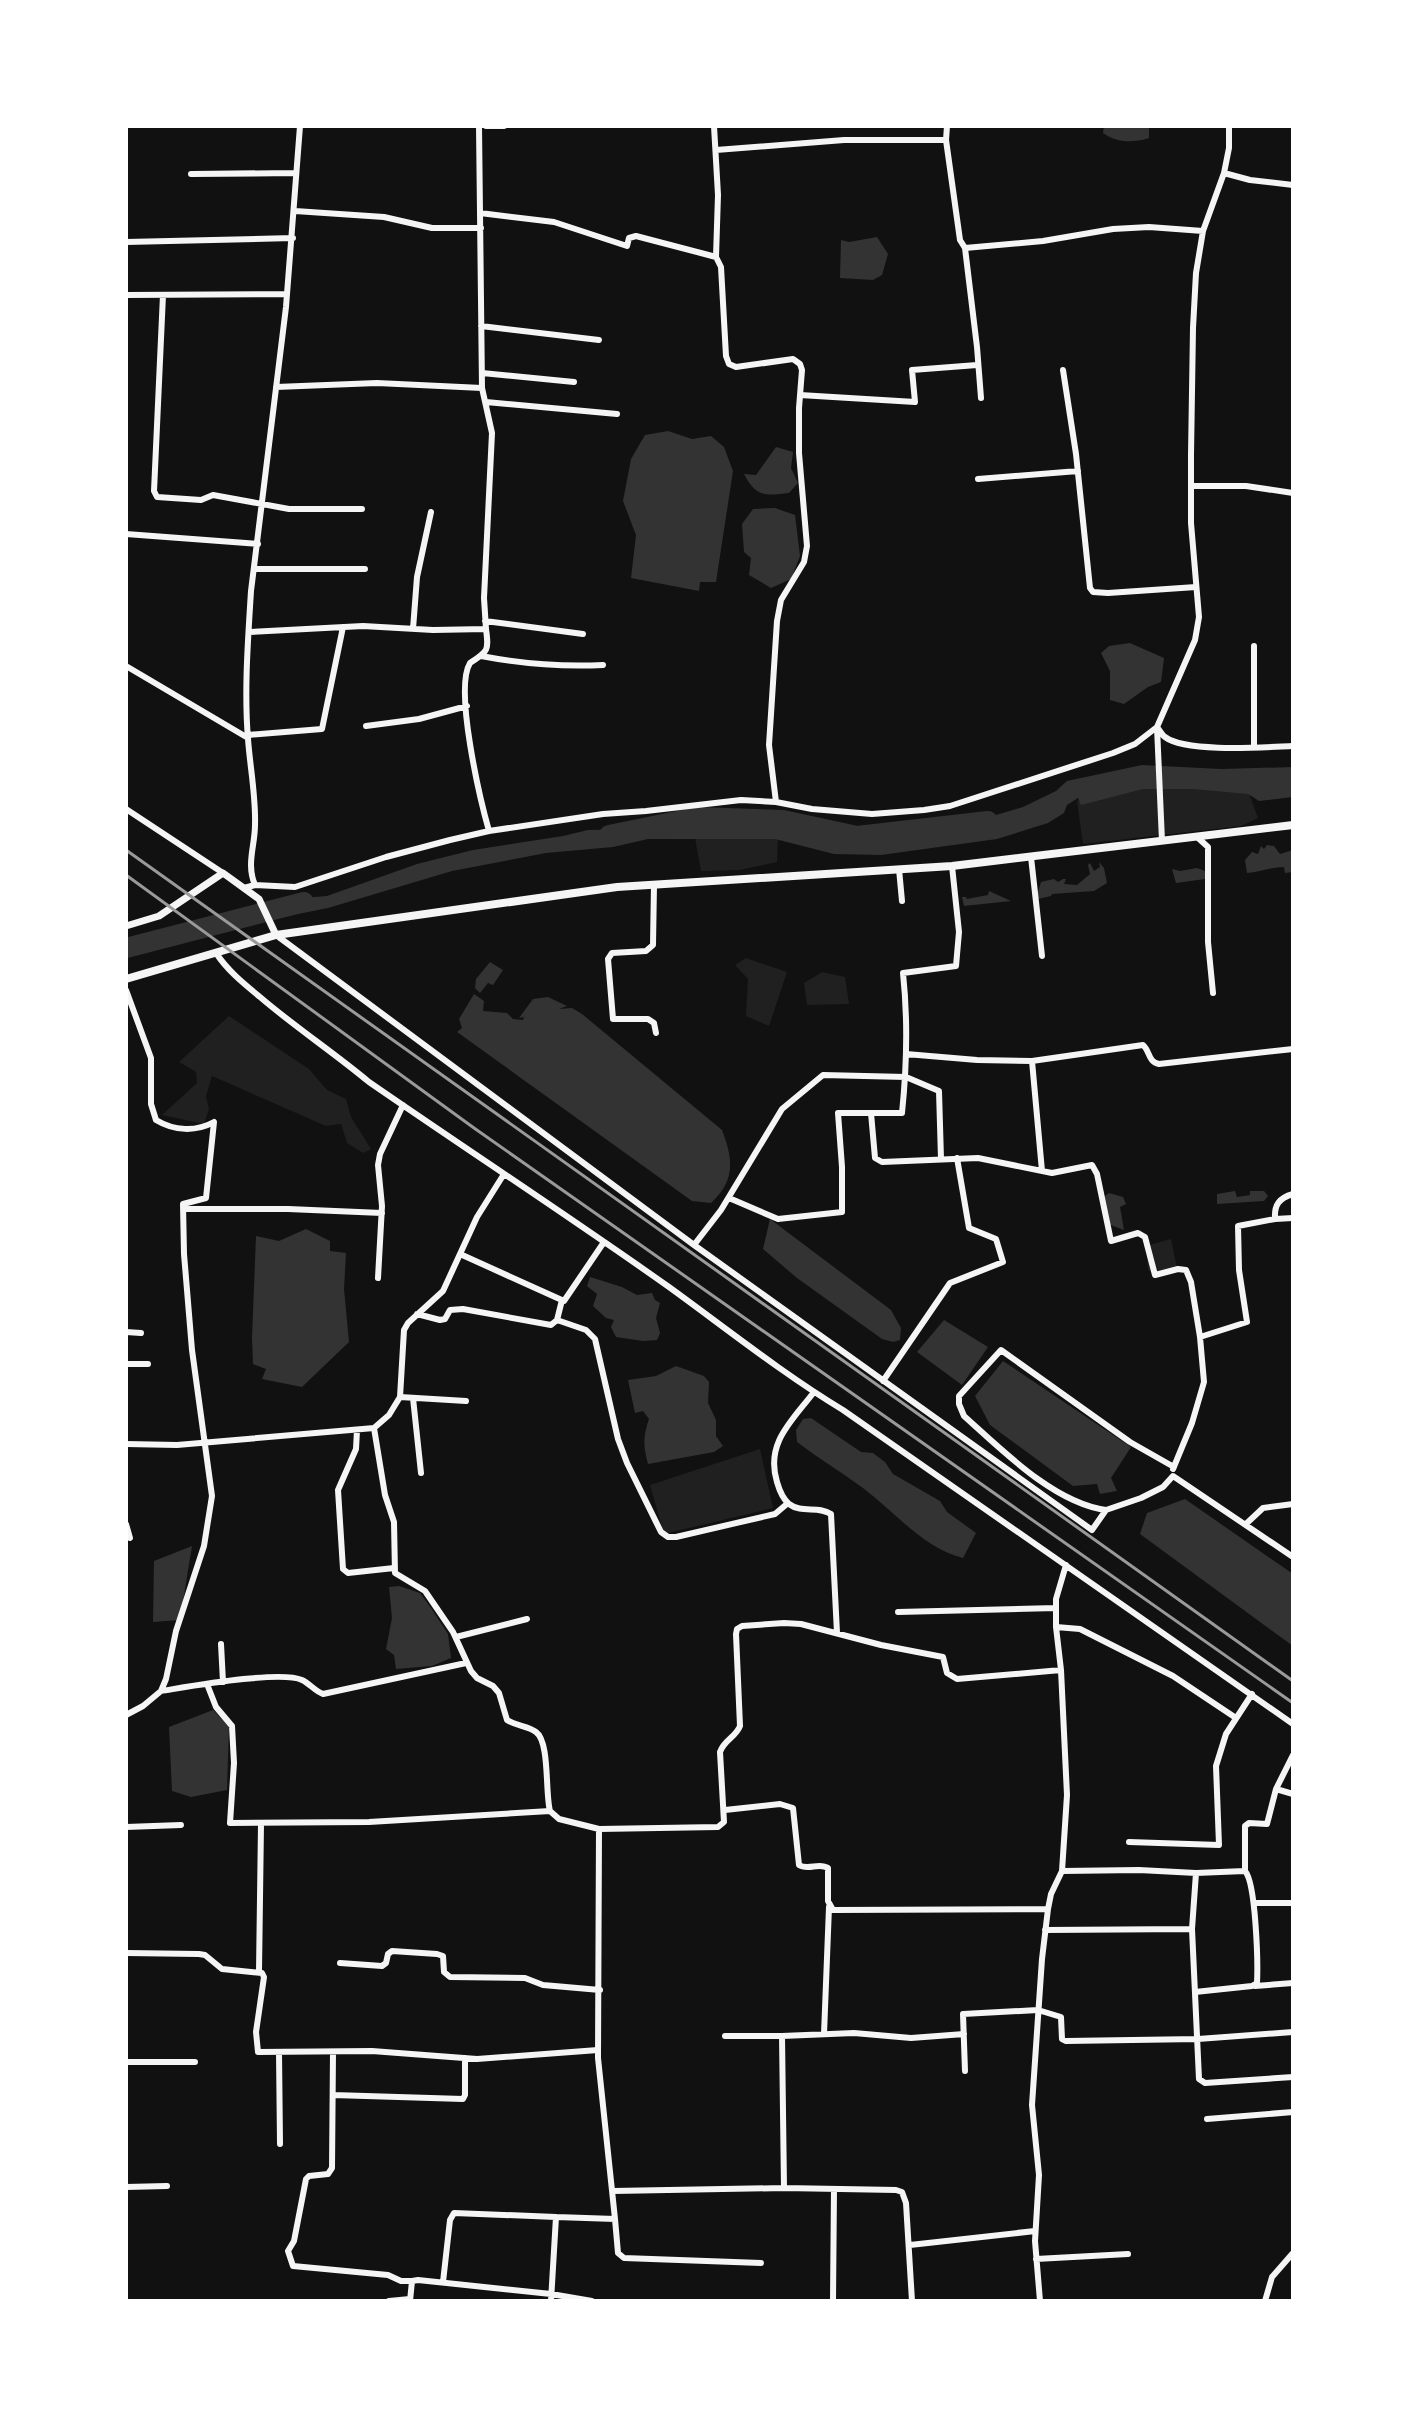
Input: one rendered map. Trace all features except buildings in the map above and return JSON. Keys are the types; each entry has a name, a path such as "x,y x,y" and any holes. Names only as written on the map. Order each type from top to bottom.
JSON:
{"main road":[{"path":"126,979 276,935 617,887 952,866 1293,825"}],"street":[{"path":"255,885 249,872 255,826 248,736 249,632 293,238 300,126"},
{"path":"479,126 482,388 492,433 485,585 488,646 485,654 470,663 465,680 472,764 489,831"},
{"path":"486,126 504,126"},
{"path":"714,126 716,257 721,267 726,356 729,364 736,367 793,359 802,370 799,453 807,546 804,562 781,600 777,621 769,745 776,802"},
{"path":"947,126 946,140 960,240 965,248 981,398"},
{"path":"1162,841 1157,727 1195,640 1199,617 1191,486 1196,273 1203,231 1224,173 1229,126"},
{"path":"716,150 844,140 946,140"},
{"path":"191,174 295,173"},
{"path":"1224,173 1250,180 1293,185"},
{"path":"295,211 384,217 432,228 481,228"},
{"path":"480,213 554,222 627,246 629,238 636,236 716,257"},
{"path":"965,248 1043,241 1113,229 1149,227 1203,231"},
{"path":"126,242 293,238"},
{"path":"126,295 287,294"},
{"path":"163,295 154,491 157,497 201,500 213,495 289,509 362,509"},
{"path":"481,326 599,340"},
{"path":"800,395 915,402 912,370 977,365"},
{"path":"1063,370 1093,592 1196,587"},
{"path":"482,373 574,382"},
{"path":"276,387 377,383 482,388"},
{"path":"486,402 617,414"},
{"path":"978,479 1078,471"},
{"path":"1191,486 1246,486 1293,493"},
{"path":"413,629 417,577 431,512"},
{"path":"126,534 258,544"},
{"path":"254,569 365,569"},
{"path":"485,621 583,634"},
{"path":"249,632 343,627 486,629"},
{"path":"126,666 248,736 322,729 343,627"},
{"path":"1254,646 1254,747"},
{"path":"481,656 556,667 603,665"},
{"path":"366,726 419,719 467,706"},
{"path":"244,888 255,885 295,887 397,853 489,831 603,814 741,800 872,814 950,806 1113,753 1135,744 1157,727"},
{"path":"1157,727 1166,739 1191,745 1293,746"},
{"path":"126,809 259,899 276,935 883,1381 1092,1530 1106,1510"},
{"path":"1197,837 1208,847 1208,942 1213,993"},
{"path":"1031,857 1042,956"},
{"path":"729,1198 778,1219 842,1212 838,1113 902,1113 907,1017 903,973 956,966 959,932 952,866"},
{"path":"899,869 902,901"},
{"path":"126,926 159,916 223,873"},
{"path":"654,885 653,945 646,951 612,953 608,959 613,1019 648,1019 654,1023 656,1033"},
{"path":"216,953 228,971 294,1026 403,1105 1293,1724"},
{"path":"126,990 151,1058 151,1104 156,1120 166,1126 196,1129 214,1122 206,1198 183,1204 192,1350 212,1496 208,1526 161,1691 126,1715"},
{"path":"906,1054 1032,1061 1143,1045 1150,1059 1159,1064 1293,1049"},
{"path":"1032,1061 1042,1171"},
{"path":"694,1245 729,1198 782,1109 823,1075 906,1077 939,1091 941,1159"},
{"path":"378,1278 382,1213 378,1165 403,1105"},
{"path":"871,1113 873,1150 875,1158 882,1162 978,1158 1052,1173 1092,1165 1097,1174 1111,1241 1138,1233 1145,1237 1155,1275 1186,1270 1191,1282 1200,1337 1204,1382 1173,1476 1163,1487 1106,1510 1089,1508 1040,1480 964,1416 959,1396 1001,1350 1130,1442 1174,1467"},
{"path":"883,1381 950,1283 1003,1262 996,1239 969,1228 957,1158"},
{"path":"126,1444 205,1443 374,1428 389,1415 400,1397 404,1330 443,1291 477,1217 504,1174"},
{"path":"1275,1219 1274,1210 1278,1202 1293,1194"},
{"path":"184,1209 382,1213"},
{"path":"1200,1337 1247,1322 1239,1270 1238,1226 1293,1218"},
{"path":"460,1254 562,1300 567,1299 604,1242"},
{"path":"417,1314 440,1320 445,1319 450,1310 463,1309 546,1325 557,1320 562,1300"},
{"path":"557,1320 586,1330 595,1339 618,1439 661,1532 668,1537 676,1537 775,1514 788,1503"},
{"path":"126,1332 141,1333"},
{"path":"126,1364 148,1364"},
{"path":"814,1392 778,1440 772,1468 788,1503 799,1509 820,1509 831,1514 837,1633"},
{"path":"400,1397 466,1401"},
{"path":"413,1398 421,1473"},
{"path":"374,1428 385,1495 394,1522 395,1573 425,1591 456,1637 466,1663 477,1678 493,1686 499,1693 507,1720 540,1734 550,1811 559,1819 599,1829 718,1827 724,1822 720,1752 722,1745 738,1732 741,1718 736,1642 737,1629 742,1626 801,1624 943,1657 947,1673 957,1679 1061,1670"},
{"path":"357,1430 356,1449 338,1490 343,1569 348,1573 394,1568"},
{"path":"1173,1476 1293,1557"},
{"path":"1246,1524 1263,1508 1293,1504"},
{"path":"126,1524 130,1538"},
{"path":"1040,2301 1035,2231 1039,2175 1032,2105 1045,1930 1051,1894 1062,1871 1067,1795 1056,1627 1056,1599 1066,1565"},
{"path":"898,1612 1056,1608"},
{"path":"456,1637 527,1619"},
{"path":"1056,1627 1080,1629 1173,1676 1236,1718"},
{"path":"221,1644 223,1682"},
{"path":"161,1691 292,1677 323,1694 466,1663"},
{"path":"207,1684 216,1707 232,1726 234,1763 230,1823 369,1822 550,1811"},
{"path":"1129,1842 1219,1845 1216,1766 1223,1741 1252,1694"},
{"path":"1255,1986 1258,1981 1254,1903 1250,1877 1245,1871 1245,1826 1249,1823 1267,1824 1276,1789 1293,1755"},
{"path":"1276,1789 1293,1794"},
{"path":"725,1810 780,1804 793,1808 799,1865 828,1868 824,2034"},
{"path":"261,1824 259,1971 264,1977 256,2051 406,2052 465,2058 505,2058 598,2050"},
{"path":"126,1827 181,1825"},
{"path":"599,1829 598,2050 618,2253 624,2258 761,2263"},
{"path":"1062,1871 1245,1871"},
{"path":"1196,1873 1192,1929 1198,2076 1201,2082 1293,2077"},
{"path":"1254,1903 1293,1903"},
{"path":"829,1907 838,1911 1048,1909"},
{"path":"1045,1930 1192,1929"},
{"path":"340,1963 382,1966 392,1951 437,1954 443,1956 444,1972 450,1977 525,1978 543,1985 600,1990"},
{"path":"126,1953 199,1954 205,1955 222,1969 259,1971"},
{"path":"1195,1992 1293,1983"},
{"path":"965,2071 963,2014 1038,2010 1061,2017 1062,2039 1066,2041 1198,2039 1293,2032"},
{"path":"725,2036 854,2033 911,2038 964,2034"},
{"path":"782,2036 784,2188"},
{"path":"279,2052 280,2144"},
{"path":"333,2052 332,2168 328,2174 306,2179 294,2241 288,2251 293,2266 592,2301"},
{"path":"333,2095 463,2099 465,2058"},
{"path":"126,2062 195,2062"},
{"path":"1207,2119 1293,2112"},
{"path":"126,2187 167,2186"},
{"path":"613,2191 784,2188 902,2192 910,2245 912,2301"},
{"path":"833,2301 834,2189"},
{"path":"443,2282 450,2220 454,2213 615,2219"},
{"path":"551,2298 556,2217"},
{"path":"910,2245 1035,2231"},
{"path":"1265,2301 1272,2277 1293,2253"},
{"path":"1036,2259 1128,2254"},
{"path":"389,2301 410,2300 412,2281"}],"shaded area":[{"path":"1104,126 1149,126 1149,138 1119,140 1103,133"},
{"path":"877,237 888,254 882,275 873,280 840,278 841,240 849,242"},
{"path":"668,431 692,439 711,436 724,447 733,471 716,582 700,582 699,591 631,578 636,535 623,501 631,459 645,435"},
{"path":"776,447 793,452 791,468 798,483 789,493 762,493 753,487 744,474 756,475"},
{"path":"775,508 795,515 800,556 791,579 771,588 749,575 751,558 744,552 742,524 753,509"},
{"path":"1130,643 1164,658 1161,682 1124,704 1110,700 1110,671 1101,653 1109,646"},
{"path":"1142,765 1221,769 1293,767 1293,797 1259,801 1248,794 1143,789 1081,805 1078,798 1067,805 1064,813 1048,823 997,839 881,855 834,854 775,839 648,839 613,847 546,853 452,871 328,908 288,916 272,903 327,896 417,864 473,850 588,830 649,829 712,819 865,834 911,834 958,826 1023,807 1056,791 1067,781"},
{"path":"1121,782 1247,788 1258,818 1241,826 1083,844 1077,801"},
{"path":"778,836 777,862 740,870 701,871 695,838"},
{"path":"1267,845 1274,846 1280,854 1293,850 1293,872 1285,873 1284,867 1247,873 1245,860 1252,852 1258,854 1261,846 1264,849"},
{"path":"1099,862 1104,868 1107,883 1094,891 1052,894 1038,899 1041,882 1066,879 1064,884 1077,885 1090,874 1088,865 1090,863 1094,871 1100,867"},
{"path":"1197,868 1205,871 1205,879 1176,883 1172,869"},
{"path":"989,891 1011,901 964,906 962,897 988,895"},
{"path":"746,958 787,972 769,1026 746,1016 748,979 735,965"},
{"path":"490,962 503,970 493,985 488,983 480,993 475,988 476,979"},
{"path":"822,972 845,977 849,1004 807,1005 804,983"},
{"path":"474,994 484,1001 483,1011 507,1013 513,1019 523,1020 524,1017 519,1018 533,999 548,997 567,1006 559,1009 572,1008 582,1014 722,1130 730,1169 719,1194 711,1203 692,1201 457,1032 462,1028 459,1019"},
{"path":"229,1016 309,1069 327,1090 346,1099 351,1117 371,1149 363,1153 347,1143 341,1124 326,1126 212,1076 206,1096 209,1109 204,1124 162,1115 197,1083 196,1072 179,1062"},
{"path":"1235,1191 1237,1197 1250,1195 1250,1191 1264,1191 1268,1196 1264,1201 1217,1204 1217,1194"},
{"path":"1109,1193 1123,1197 1126,1204 1120,1207 1124,1230 1108,1224 1104,1197"},
{"path":"770,1219 891,1310 901,1328 900,1340 882,1339 797,1278 763,1249"},
{"path":"306,1229 330,1241 330,1251 346,1253 344,1289 349,1342 302,1387 262,1379 266,1369 253,1364 252,1338 256,1236 279,1241"},
{"path":"1171,1239 1177,1268 1156,1274 1148,1270 1146,1246"},
{"path":"590,1277 637,1295 652,1293 660,1303 656,1318 660,1333 657,1340 616,1337 611,1327 614,1320 606,1318 593,1306 597,1294 587,1286"},
{"path":"944,1320 988,1347 962,1385 917,1352"},
{"path":"1003,1361 1131,1447 1111,1478 1117,1491 1100,1494 1097,1484 1073,1486 990,1425 975,1396"},
{"path":"676,1366 704,1376 709,1382 708,1403 716,1420 716,1436 723,1446 714,1452 648,1464 644,1441 649,1419 643,1411 635,1413 628,1380 656,1376"},
{"path":"811,1418 861,1452 873,1453 885,1462 893,1474 940,1501 947,1512 976,1533 963,1558 922,1538 863,1488 797,1442 796,1430 803,1419"},
{"path":"760,1449 773,1508 664,1534 650,1485"},
{"path":"1185,1499 1293,1574 1293,1646 1140,1534 1147,1513"},
{"path":"192,1546 180,1620 153,1622 154,1561"},
{"path":"399,1586 420,1593 431,1608 448,1634 451,1658 432,1666 396,1669 394,1655 386,1649 392,1618 389,1587"},
{"path":"213,1710 229,1726 227,1790 191,1797 172,1791 169,1727"}],"waterway":[{"path":"609,835 697,817 783,820 857,836 988,821"},
{"path":"126,948 304,902"}],"railway":[{"path":"126,850 1293,1681"},
{"path":"126,875 474,1128 1293,1703"}]}
